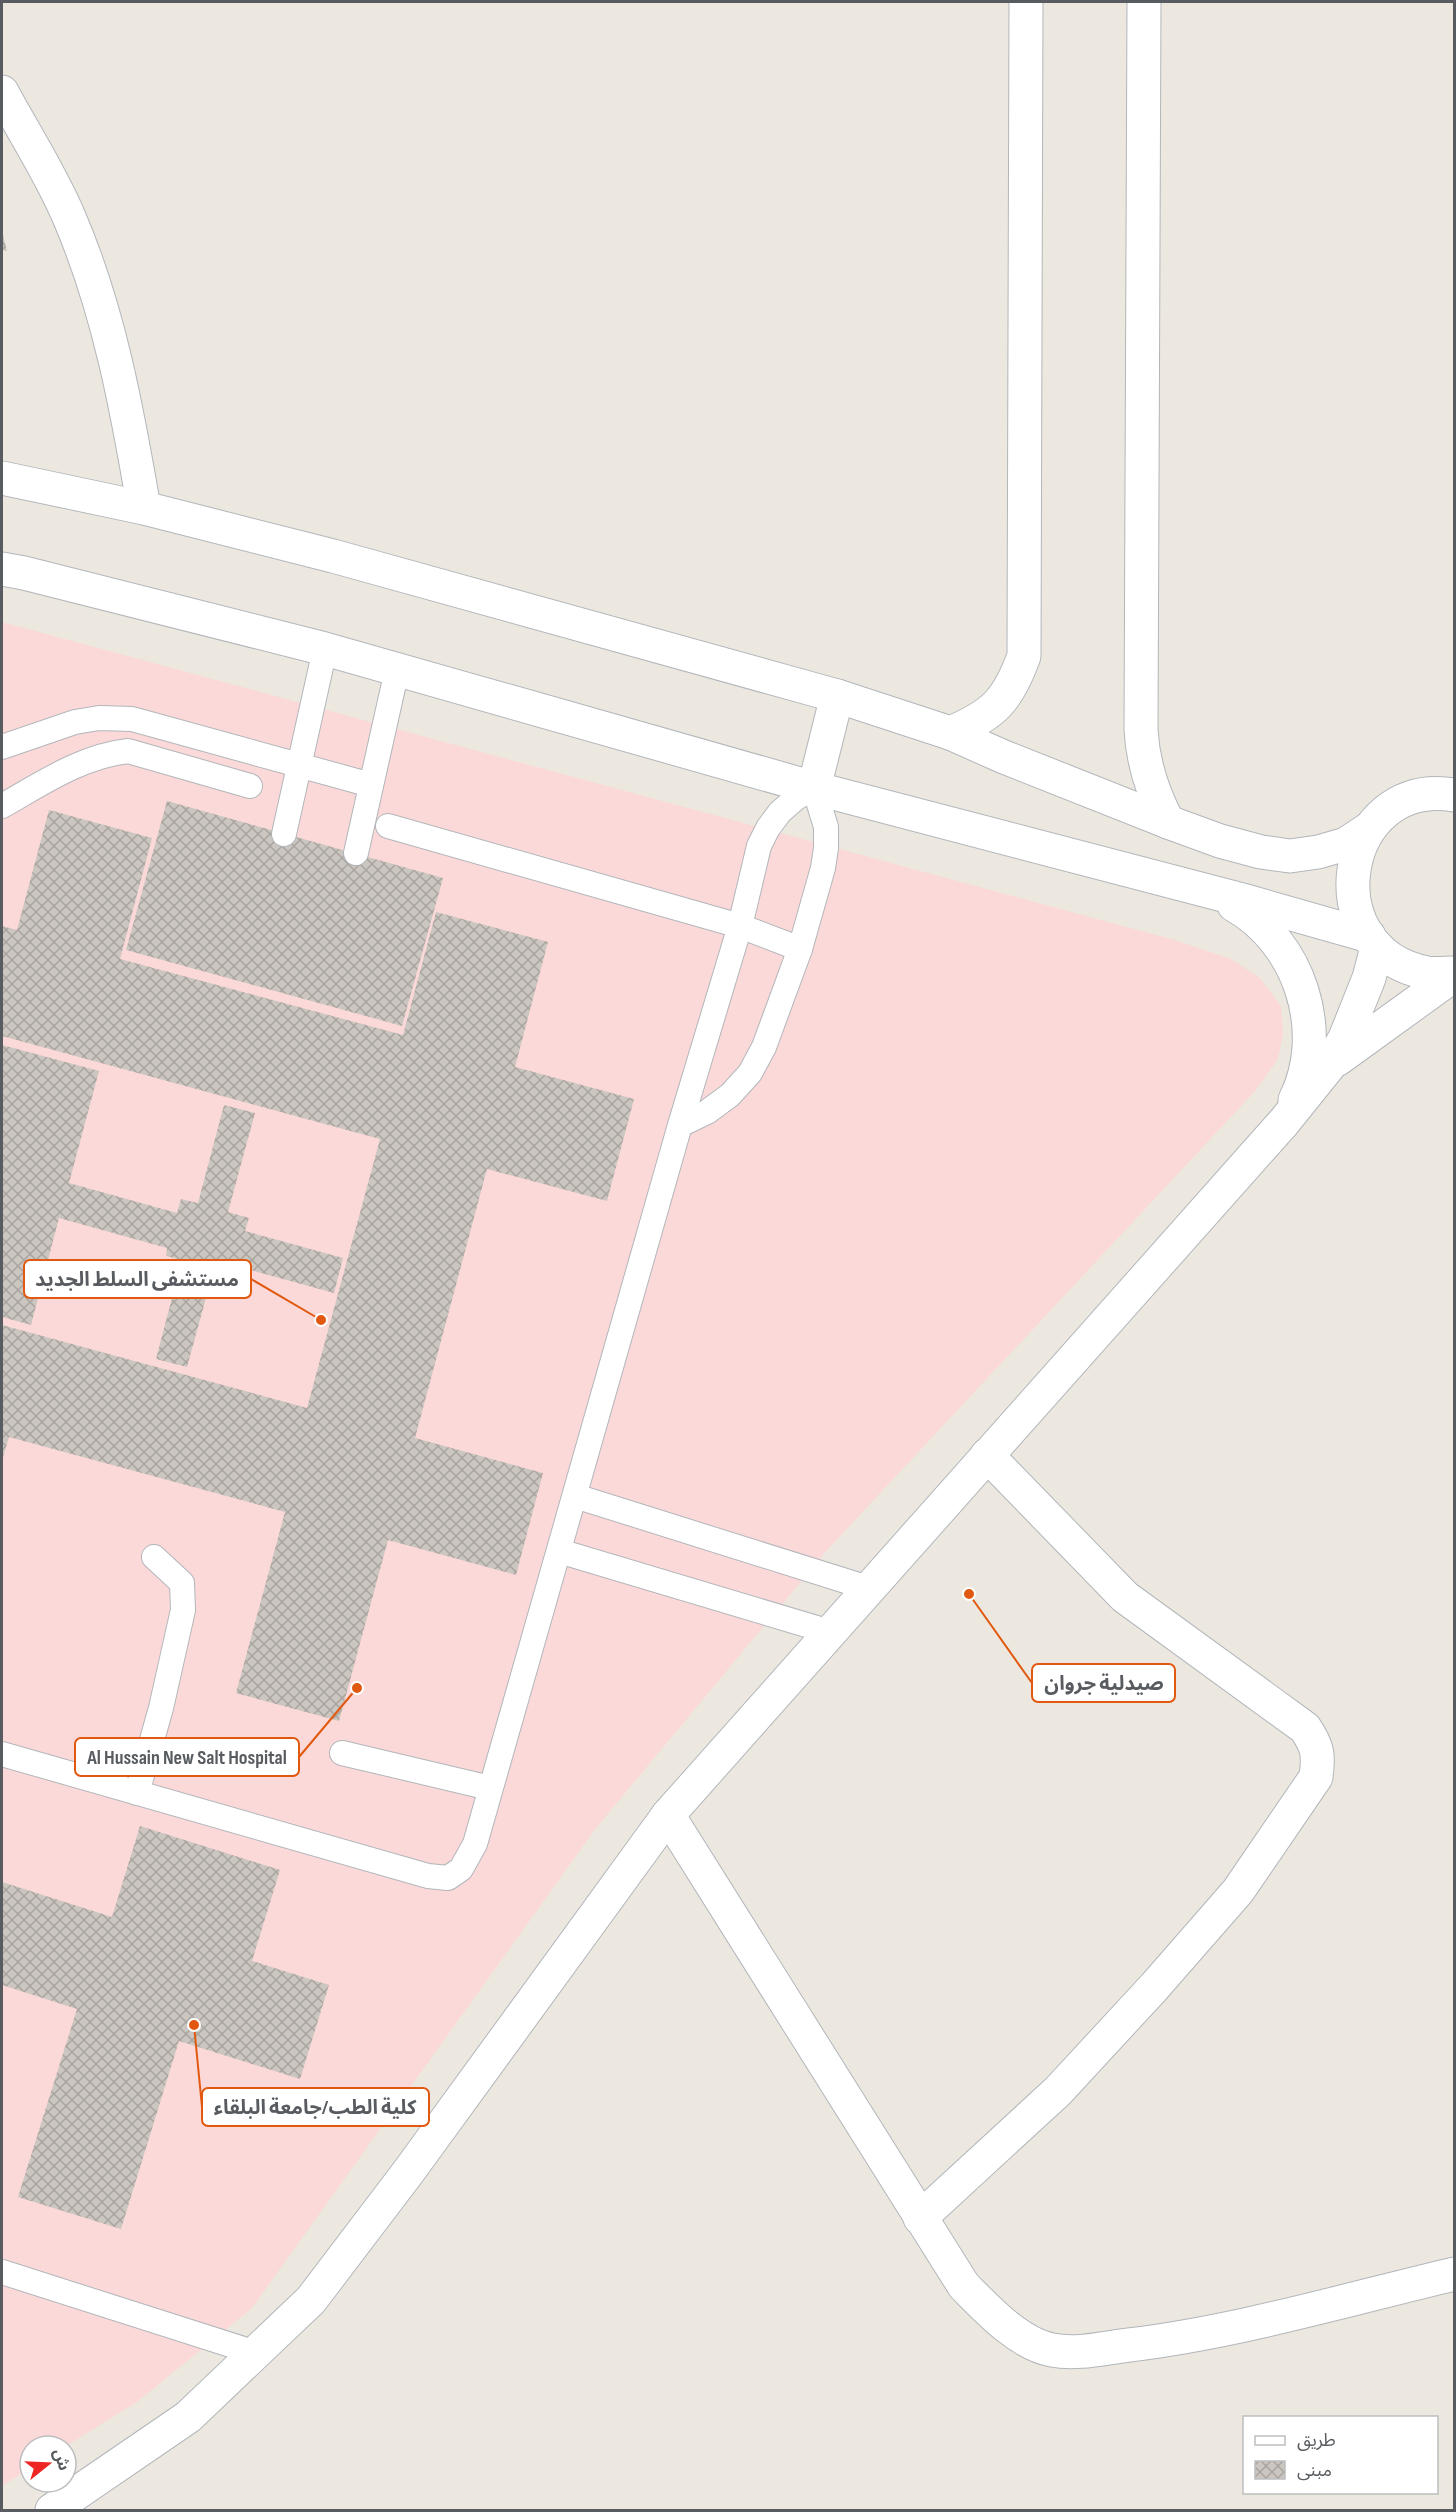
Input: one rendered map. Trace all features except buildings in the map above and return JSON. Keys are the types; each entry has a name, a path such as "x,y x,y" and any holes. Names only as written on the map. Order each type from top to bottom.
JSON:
{"street":[{"path":"950,733 976,722 998,705 1014,682 1024,656 1026,2"},
{"path":"1143,2 1141,730 1148,778 1168,822"},
{"path":"2,92 69,216 104,315 126,401 144,508"},
{"path":"2,478 144,508 333,556 837,696 950,733 1168,822 1220,841 1261,852 1290,856 1318,852 1346,844 1370,828 1390,809 1415,797 1443,793 1455,795"},
{"path":"2,569 325,649 814,788 1214,894 1373,942"},
{"path":"814,788 837,696"},
{"path":"1370,828 1356,854 1351,882 1355,910 1373,942 1401,965 1428,973 1455,974"},
{"path":"1214,894 1248,913 1276,940 1297,974 1308,1011 1309,1050 1301,1087 1284,1122"},
{"path":"52,2511 188,2417 318,2290 409,2171 668,1815 1284,1122 1329,1066 1358,1008 1373,942"},
{"path":"1329,1066 1455,974"},
{"path":"920,2218 1058,2091 1238,1891 1316,1777 1319,1756 1305,1728 1125,1597 987,1455"},
{"path":"668,1815 964,2286 1000,2323 1022,2337 1051,2350 1082,2351 1173,2340 1455,2274"}],"lane":[{"path":"284,834 325,649"},
{"path":"356,853 397,670"},
{"path":"2,747 75,723 99,718 132,719 371,785"},
{"path":"2,806 75,766 109,753 128,751 250,786"},
{"path":"2,1754 428,1876 448,1878 461,1869 475,1844 680,1125 740,926 759,846 768,828 780,812 796,798 814,788 826,827 823,868 800,949 764,1047 750,1073 730,1095 707,1112 680,1125"},
{"path":"388,826 740,926 800,949"},
{"path":"575,1496 868,1588"},
{"path":"559,1551 830,1632"},
{"path":"137,1793 161,1708 183,1610 182,1583 154,1557"},
{"path":"342,1753 490,1788"},
{"path":"2,2272 256,2353"}],"shaded area":[{"path":"2,622 1175,940 1231,959 1260,978 1281,1006 1283,1034 1278,1059 1256,1090 829,1548 596,1828 252,2308 137,2402 78,2439 78,2434 18,2434 18,2476 2,2486"}],"place":[{"name":"مستشفى السلط الجديد","path":"321,1320"},
{"name":"صيدلية جروان","path":"969,1594"},
{"name":"Al Hussain New Salt Hospital","path":"357,1688"},
{"name":"كلية الطب/جامعة البلقاء","path":"194,2025"}]}
